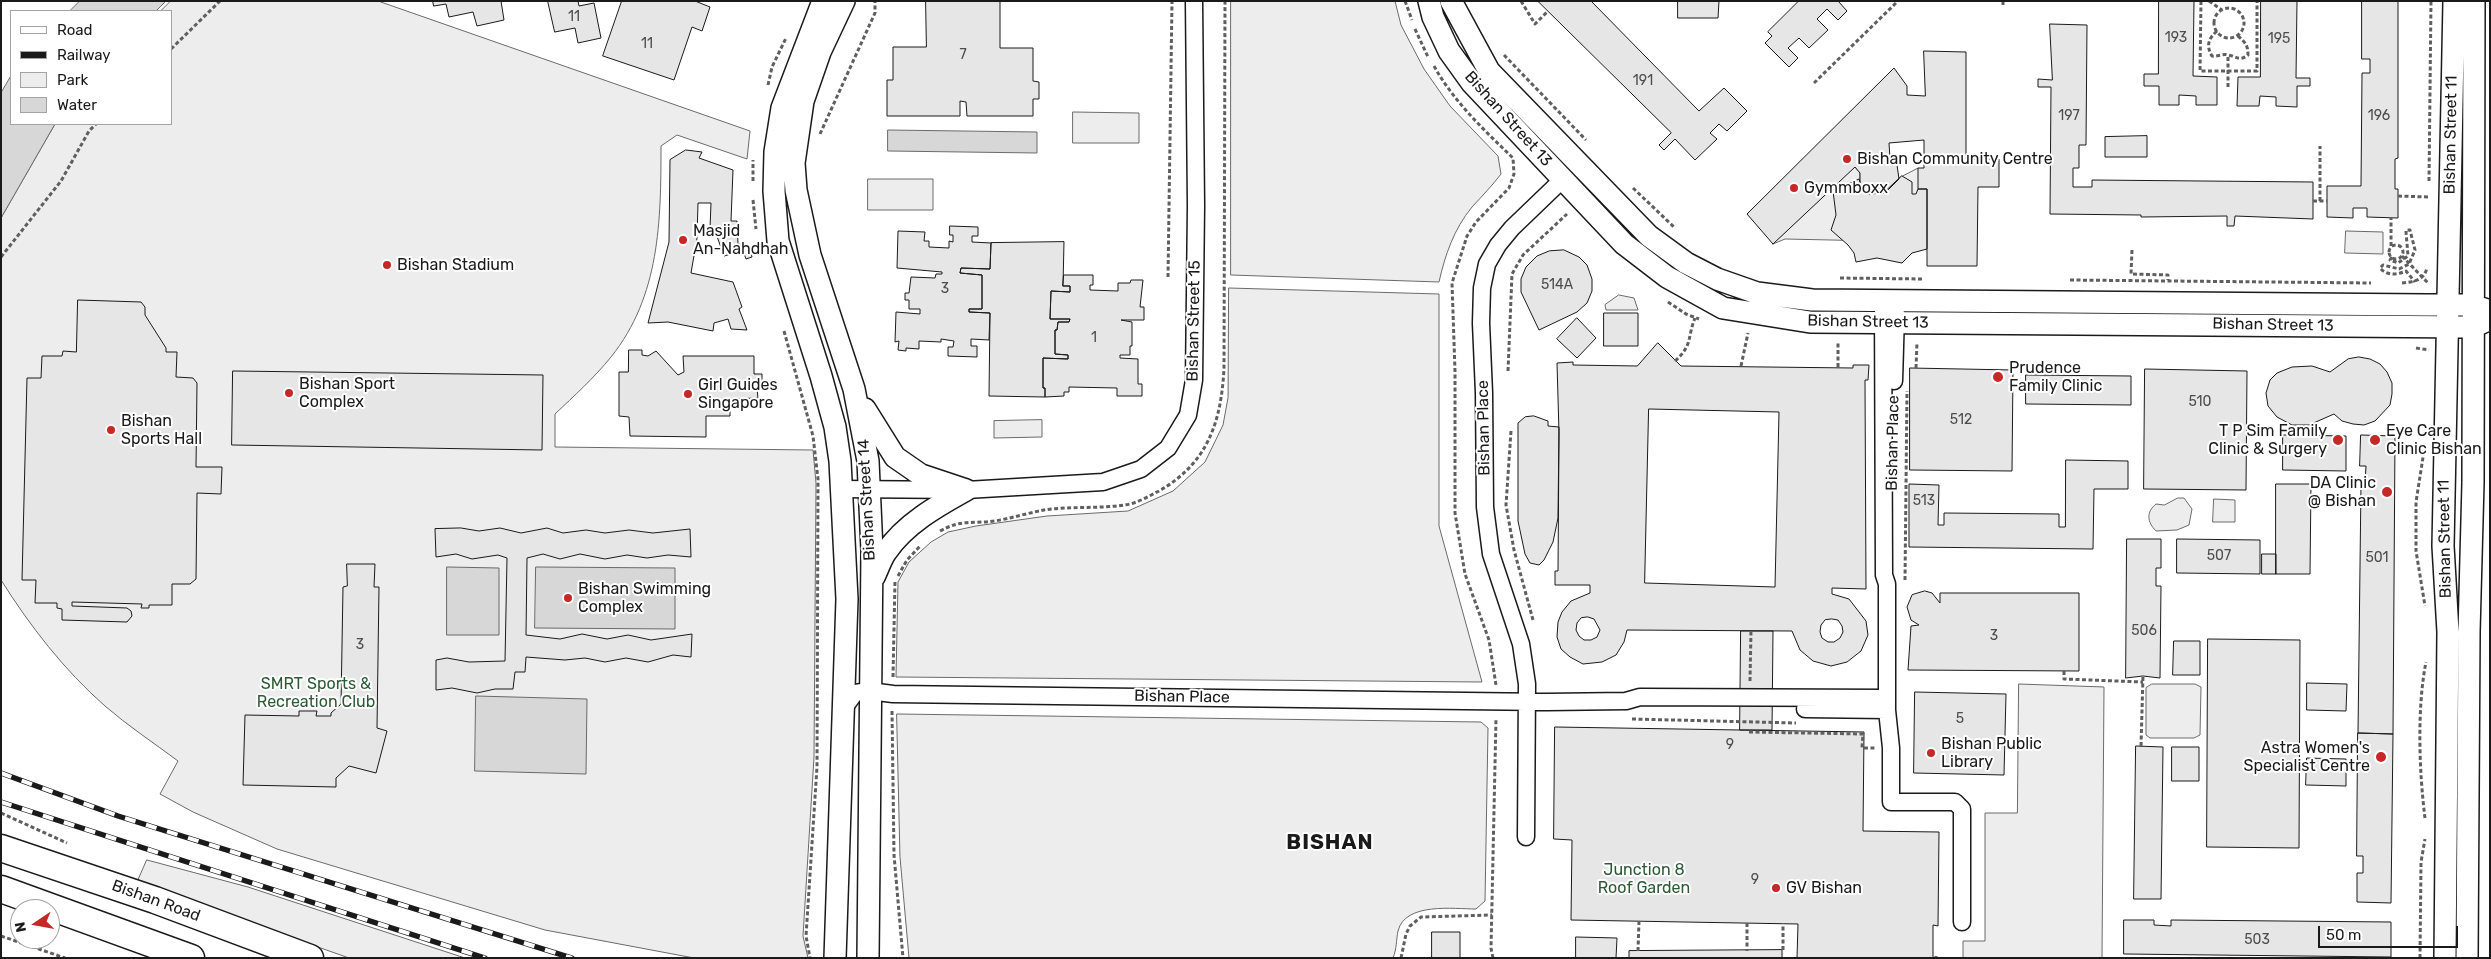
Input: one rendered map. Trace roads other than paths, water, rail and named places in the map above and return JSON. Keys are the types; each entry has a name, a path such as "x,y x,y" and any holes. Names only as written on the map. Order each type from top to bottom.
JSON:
{"main road":[{"name":"Bishan Road","path":"1,848 155,900 310,958"},
{"path":"1,889 191,958"}],"street":[{"name":"Bishan Street 14","path":"823,1 782,108 774,152 774,191 778,241 835,427 840,461 847,599 835,958"},
{"name":"Bishan Street 14","path":"844,1 820,52 803,101 794,163 796,190 810,255 854,389 864,431 872,551 870,585 868,958"},
{"name":"Bishan Street 15","path":"840,489 966,490 1103,482 1141,469 1168,448 1188,415 1194,380 1196,275 1194,1"},
{"name":"Bishan Street 13","path":"1429,1 1433,17 1449,51 1472,83 1624,244 1667,277 1722,308 1810,322 1889,324 2105,323 2447,326 2481,323"},
{"name":"Bishan Street 13","path":"1450,1 1489,71 1648,236 1686,263 1717,279 1757,293 1812,300 2447,305 2481,308"},
{"name":"Bishan Street 11","path":"2445,958 2448,632 2443,546 2454,1"},
{"name":"Bishan Street 11","path":"2467,958 2469,632 2473,483 2481,323 2474,1"},
{"name":"Bishan Place","path":"1526,838 1527,684 1521,644 1491,554 1485,507 1484,393 1480,323 1482,288 1487,264 1498,245 1512,228 1563,179"},
{"name":"Bishan Place","path":"1890,300 1891,575 1887,584 1887,704 1891,748 1891,802 1955,802 1962,809 1962,922"},
{"path":"854,389 879,434 895,457 921,475 966,490"},
{"path":"870,585 885,552 907,528 966,490"},
{"path":"844,708 855,693 870,691"},
{"name":"Bishan Place","path":"870,691 893,694 1527,702 1626,701 1640,697 1887,704"}],"water":[{"path":"80,1 166,1 157,10 71,10"},
{"path":"10,78 10,125 54,125 1,218 1,93"},
{"path":"888,130 1037,132 1037,153 888,151"},
{"path":"447,567 499,568 499,635 447,635"},
{"path":"536,567 675,568 675,629 535,628"},
{"path":"476,696 587,699 586,774 475,771"}],"railway":[{"path":"1,773 118,816 572,958"},
{"path":"1,802 485,958"}],"place":[{"name":"Bishan Community Centre","path":"1847,159"},
{"name":"Gymmboxx","path":"1794,188"},
{"name":"Masjid An-Nahdhah","path":"683,240"},
{"name":"Bishan Stadium","path":"387,265"},
{"name":"Prudence Family Clinic","path":"1998,377"},
{"name":"Bishan Sport Complex","path":"289,393"},
{"name":"Girl Guides Singapore","path":"688,394"},
{"name":"Bishan Sports Hall","path":"111,430"},
{"name":"T P Sim Family Clinic & Surgery","path":"2338,440"},
{"name":"Eye Care Clinic Bishan","path":"2375,440"},
{"name":"DA Clinic @ Bishan","path":"2387,492"},
{"name":"Bishan Swimming Complex","path":"568,598"},
{"name":"Bishan Public Library","path":"1931,753"},
{"name":"Astra Women's Specialist Centre","path":"2381,757"},
{"name":"GV Bishan","path":"1776,888"}],"district":[{"name":"BISHAN","path":"1330,843"}],"park label":[{"name":"SMRT Sports & Recreation Club","path":"316,693"},
{"name":"Junction 8 Roof Garden","path":"1644,879"}]}
